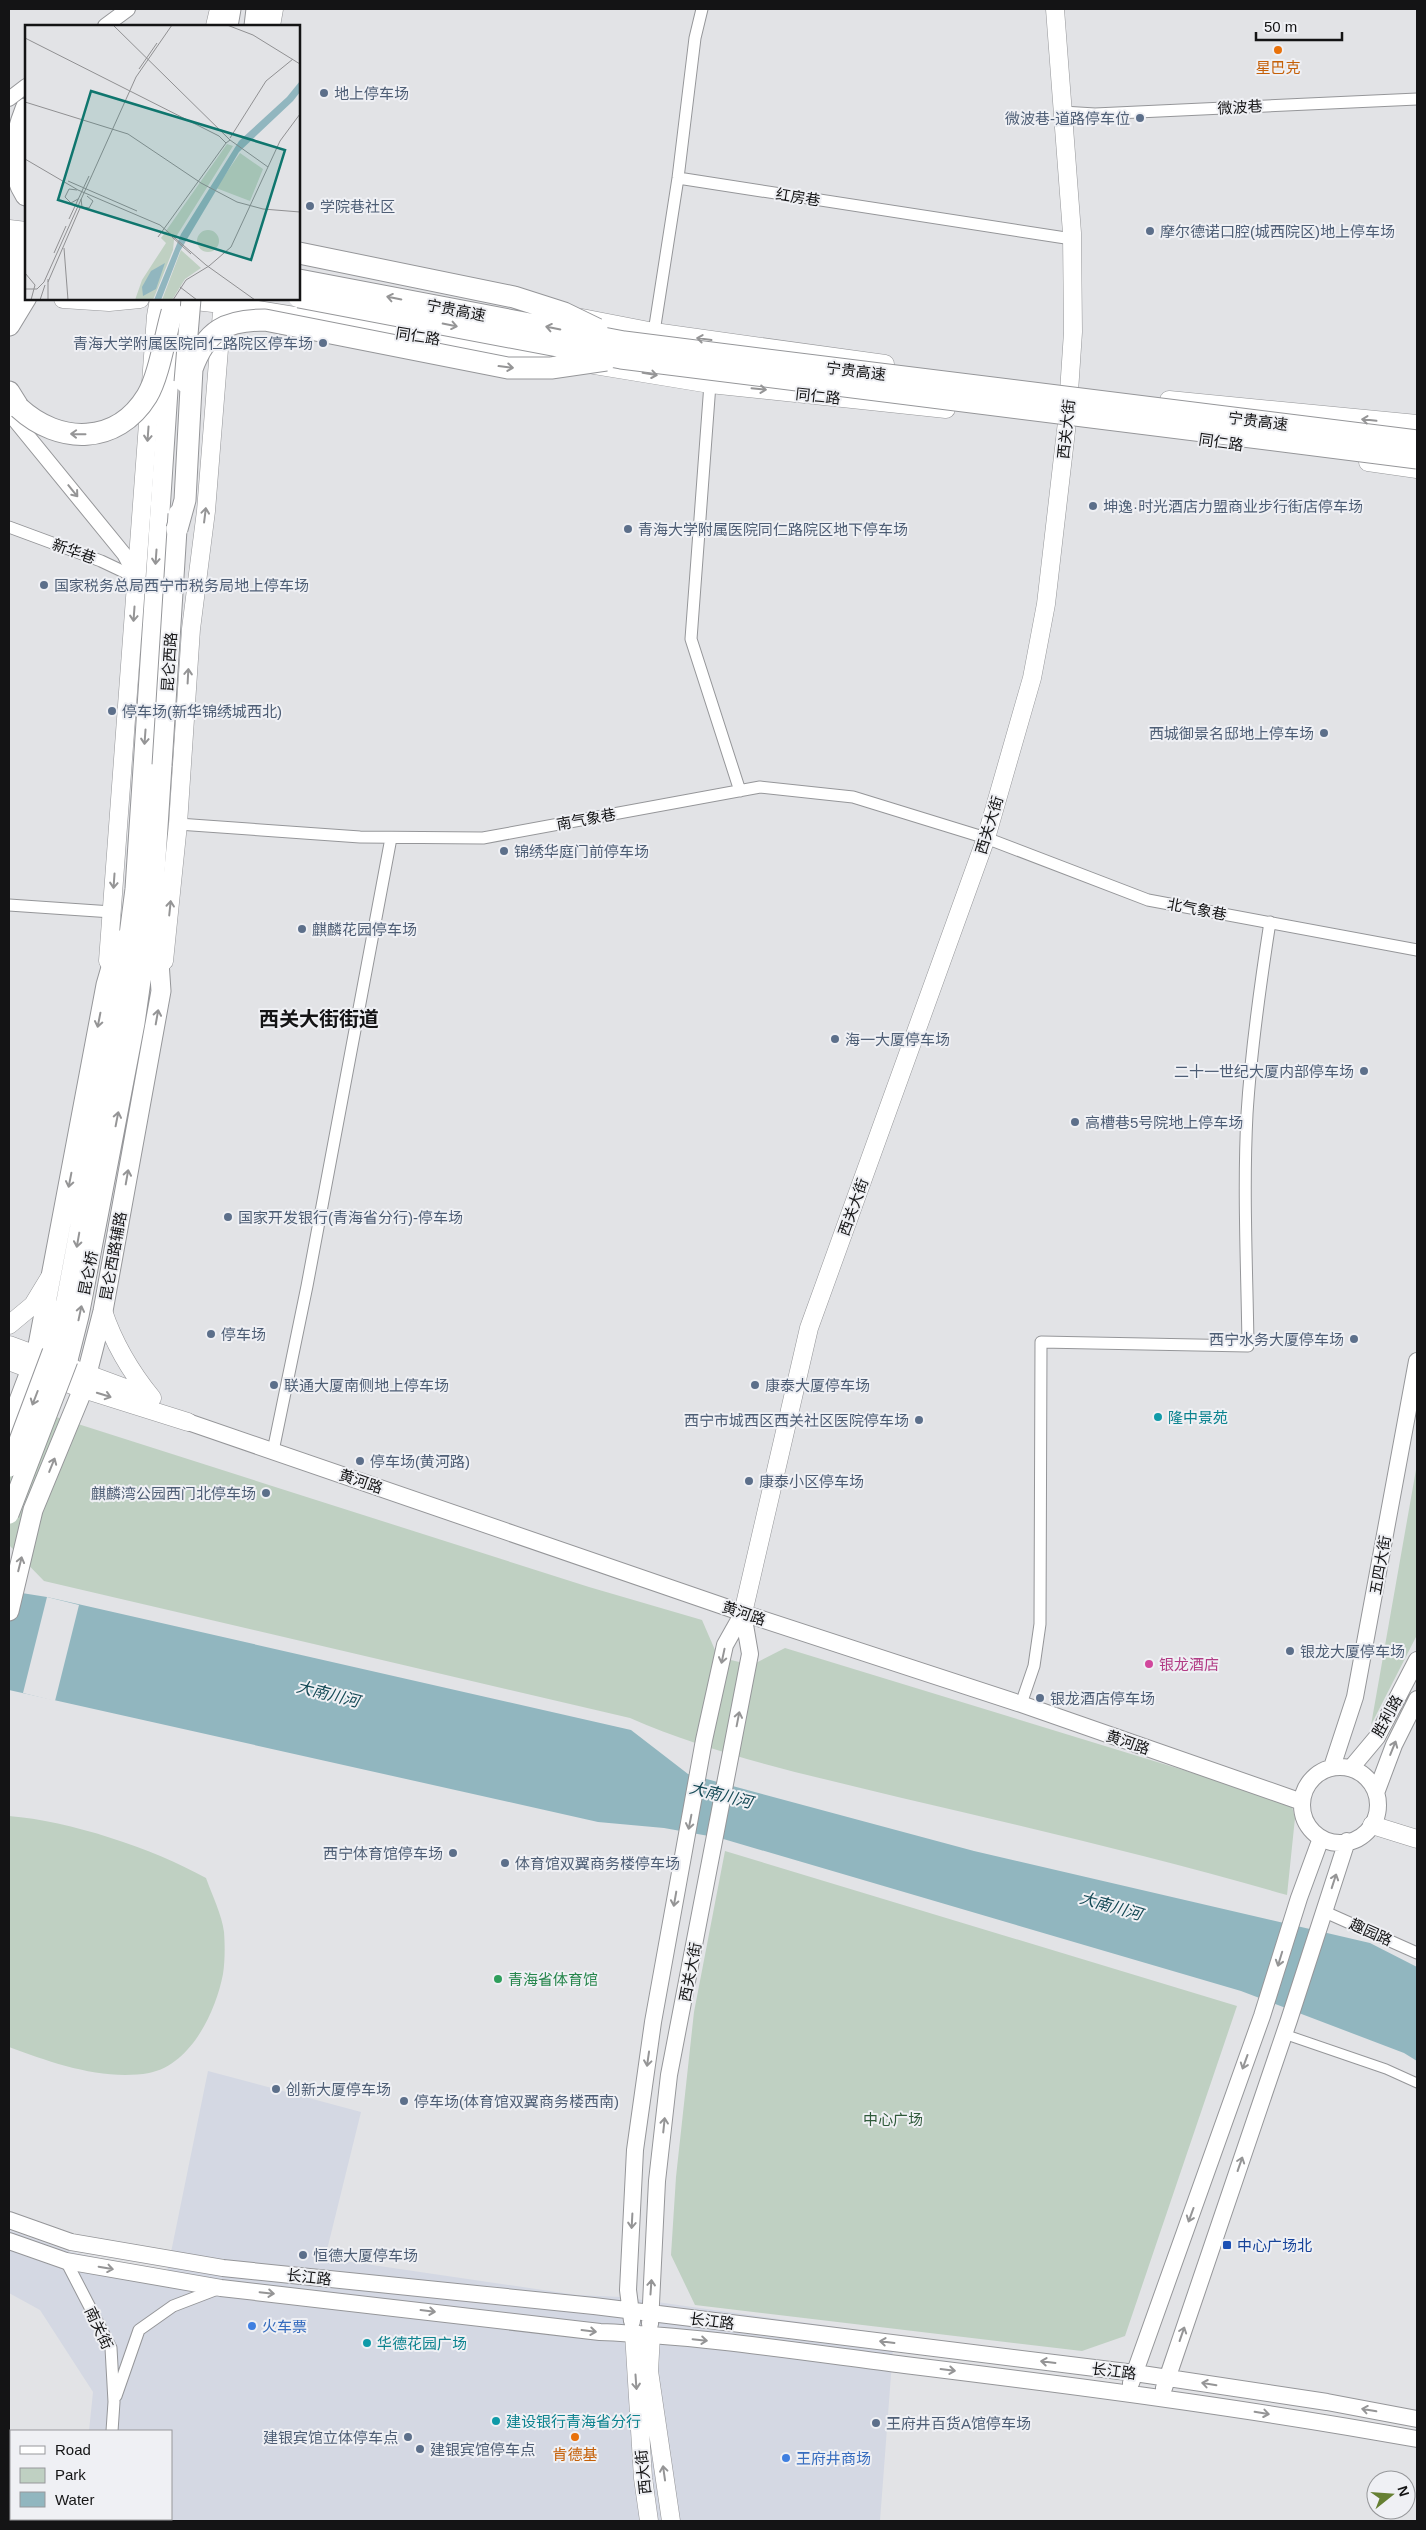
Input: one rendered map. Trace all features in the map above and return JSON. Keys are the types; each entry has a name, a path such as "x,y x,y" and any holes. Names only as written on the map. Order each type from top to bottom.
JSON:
{"highway":[{"path":"228,25 231,9"},
{"path":"248,25 252,9"},
{"path":"255,25 257,9"},
{"path":"25,112 16,135 15,163 25,192"},
{"path":"9,244 25,245"},
{"path":"300,253 514,297 564,313 623,350"},
{"path":"9,262 25,264"},
{"name":"宁贵高速","path":"300,280 623,350 1417,441"},
{"path":"9,282 25,283"},
{"name":"宁贵高速","path":"300,297 623,350 1417,458"},
{"path":"9,325 25,299"},
{"name":"昆仑西路","path":"127,1022 154,890 177,529 186,338 191,300"},
{"path":"9,392 20,408 34,422 54,431 76,436 96,433 117,426 133,415 147,395 156,371 170,302"},
{"name":"昆仑西路","path":"127,1022 170,302"},
{"path":"177,529 185,500 192,369 198,352 210,337 225,325 244,320 266,320 508,368 551,368 623,350"},
{"path":"9,1427 34,1362 106,985 135,889"},
{"name":"昆仑西路辅路","path":"9,1612 33,1510 85,1382 103,1311 161,991 154,890"},
{"name":"昆仑桥","path":"9,1467 52,1352 66,1301 127,1022"},
{"name":"昆仑桥","path":"9,1514 68,1360 77,1325 127,1022"}],"main road":[{"path":"216,25 219,9"},
{"path":"271,25 274,9"},
{"name":"西关大街","path":"634,2333 628,2290 635,2150 653,2022 684,1851 725,1645 743,1613 810,1328 986,838 1032,678 1046,604 1067,422 1073,332 1072,239 1055,9"},
{"path":"9,229 25,231"},
{"path":"300,263 654,332 1070,390 1417,424"},
{"path":"9,295 25,297"},
{"path":"78,300 109,302 130,300"},
{"path":"161,991 178,824 191,629 206,511 222,301"},
{"name":"同仁路","path":"170,302 222,301 710,384 1067,422 1417,469"},
{"path":"106,985 156,316 170,302"},
{"path":"154,890 167,855 170,803 185,733"},
{"path":"123,765 129,803 126,858 135,889"},
{"path":"9,1325 33,1305 52,1272"},
{"path":"103,1311 112,1338 126,1363 152,1398 188,1422"},
{"path":"9,1345 34,1362 188,1422"},
{"path":"9,1361 34,1362"},
{"name":"五四大街","path":"1332,1767 1355,1697 1417,1361"},
{"path":"85,1382 152,1398"},
{"name":"黄河路","path":"188,1422 743,1613 1021,1704 1302,1802"},
{"name":"西关大街","path":"651,2335 649,2313 657,2181 669,2075 713,1855 750,1654 743,1613"},
{"name":"胜利路","path":"1352,1768 1377,1737 1417,1660"},
{"name":"胜利路","path":"1376,1794 1394,1745 1417,1699"},
{"path":"1332,1767 1352,1768 1366,1777 1376,1794 1378,1807 1372,1825 1360,1836 1347,1841 1334,1842 1321,1838 1312,1831 1305,1820 1302,1802 1307,1785 1316,1775 1332,1767"},
{"path":"1372,1825 1417,1839"},
{"path":"1128,2392 1262,2016 1294,1912 1321,1838"},
{"path":"1162,2397 1287,2027 1347,1841"},
{"name":"长江路","path":"9,2220 71,2242 224,2268 594,2306 1134,2373 1417,2419"},
{"name":"长江路","path":"9,2241 66,2261 221,2288 600,2332 634,2333 1128,2392 1417,2439"},
{"name":"西大街","path":"634,2333 643,2478 649,2521"},
{"name":"西大街","path":"651,2335 649,2370 671,2521"}],"street":[{"path":"106,25 128,9"},
{"path":"654,332 678,178 695,38 702,9"},
{"path":"9,99 25,87"},
{"name":"微波巷","path":"1063,112 1095,114 1417,99"},
{"name":"红房巷","path":"678,178 1072,239"},
{"path":"710,384 691,640 740,791"},
{"path":"9,413 124,554 137,578"},
{"name":"新华巷","path":"9,527 101,561 137,578"},
{"name":"南气象巷","path":"178,824 360,837 483,838 760,787 853,797 986,838"},
{"path":"273,1451 309,1277 390,838"},
{"name":"北气象巷","path":"986,838 1148,900 1417,950"},
{"path":"9,905 112,912"},
{"path":"1021,1704 1034,1666 1040,1624 1041,1342 1248,1346 1247,1114 1260,989 1270,922"},
{"name":"趣园路","path":"1323,1916 1417,1953"},
{"path":"1287,2027 1417,2083"},
{"name":"南关街","path":"66,2261 112,2348 114,2402 112,2430"},
{"path":"114,2402 139,2330 173,2306 221,2288"}],"shaded area":[{"path":"208,2071 361,2112 325,2258 577,2295 621,2297 894,2335 880,2521 81,2521 172,2520 172,2430 89,2430 93,2392 40,2310 9,2293 9,2230 71,2252 167,2272"}],"green space":[{"path":"9,1402 589,1587 702,1620 718,1657 752,1665 785,1648 1291,1803 1295,1818 1287,1895 1143,1856 764,1764 696,1743 630,1718 44,1581 9,1545"},
{"path":"1417,1464 1417,1635 1371,1725"},
{"path":"9,1816 58,1824 110,1838 161,1856 206,1878 219,1912 224,1932 224,1964 220,1989 208,2019 199,2034 189,2048 164,2068 149,2073 132,2075 96,2073 43,2059 9,2047"},
{"name":"中心广场","path":"725,1851 1237,2006 1125,2336 1082,2351 695,2305 671,2255 676,2177 694,2012"}],"water":[{"name":"大南川河","path":"9,1591 47,1597 631,1730 688,1774 974,1851 1370,1943 1417,1967 1417,2061 1404,2053 1241,1991 720,1838 664,1828 598,1822 9,1690"}],"pier":[{"path":"47,1597 79,1605 55,1701 23,1693"}],"place":[{"name":"星巴克","path":"1278,50"},
{"name":"地上停车场","path":"324,93"},
{"name":"微波巷-道路停车位","path":"1140,118"},
{"name":"学院巷社区","path":"310,206"},
{"name":"摩尔德诺口腔(城西院区)地上停车场","path":"1150,231"},
{"name":"青海大学附属医院同仁路院区停车场","path":"323,343"},
{"name":"坤逸·时光酒店力盟商业步行街店停车场","path":"1093,506"},
{"name":"青海大学附属医院同仁路院区地下停车场","path":"628,529"},
{"name":"国家税务总局西宁市税务局地上停车场","path":"44,585"},
{"name":"停车场(新华锦绣城西北)","path":"112,711"},
{"name":"西城御景名邸地上停车场","path":"1324,733"},
{"name":"锦绣华庭门前停车场","path":"504,851"},
{"name":"麒麟花园停车场","path":"302,929"},
{"name":"海一大厦停车场","path":"835,1039"},
{"name":"二十一世纪大厦内部停车场","path":"1364,1071"},
{"name":"高槽巷5号院地上停车场","path":"1075,1122"},
{"name":"国家开发银行(青海省分行)-停车场","path":"228,1217"},
{"name":"停车场","path":"211,1334"},
{"name":"西宁水务大厦停车场","path":"1354,1339"},
{"name":"联通大厦南侧地上停车场","path":"274,1385"},
{"name":"康泰大厦停车场","path":"755,1385"},
{"name":"隆中景苑","path":"1158,1417"},
{"name":"西宁市城西区西关社区医院停车场","path":"919,1420"},
{"name":"停车场(黄河路)","path":"360,1461"},
{"name":"康泰小区停车场","path":"749,1481"},
{"name":"麒麟湾公园西门北停车场","path":"266,1493"},
{"name":"银龙大厦停车场","path":"1290,1651"},
{"name":"银龙酒店","path":"1149,1664"},
{"name":"银龙酒店停车场","path":"1040,1698"},
{"name":"西宁体育馆停车场","path":"453,1853"},
{"name":"体育馆双翼商务楼停车场","path":"505,1863"},
{"name":"青海省体育馆","path":"498,1979"},
{"name":"创新大厦停车场","path":"276,2089"},
{"name":"停车场(体育馆双翼商务楼西南)","path":"404,2101"},
{"name":"中心广场北","path":"1227,2245"},
{"name":"恒德大厦停车场","path":"303,2255"},
{"name":"火车票","path":"252,2326"},
{"name":"华德花园广场","path":"367,2343"},
{"name":"建设银行青海省分行","path":"496,2421"},
{"name":"王府井百货A馆停车场","path":"876,2423"},
{"name":"建银宾馆立体停车点","path":"408,2437"},
{"name":"肯德基","path":"575,2437"},
{"name":"建银宾馆停车点","path":"420,2449"},
{"name":"王府井商场","path":"786,2458"}],"district":[{"name":"西关大街街道","path":"319,1019"}]}
